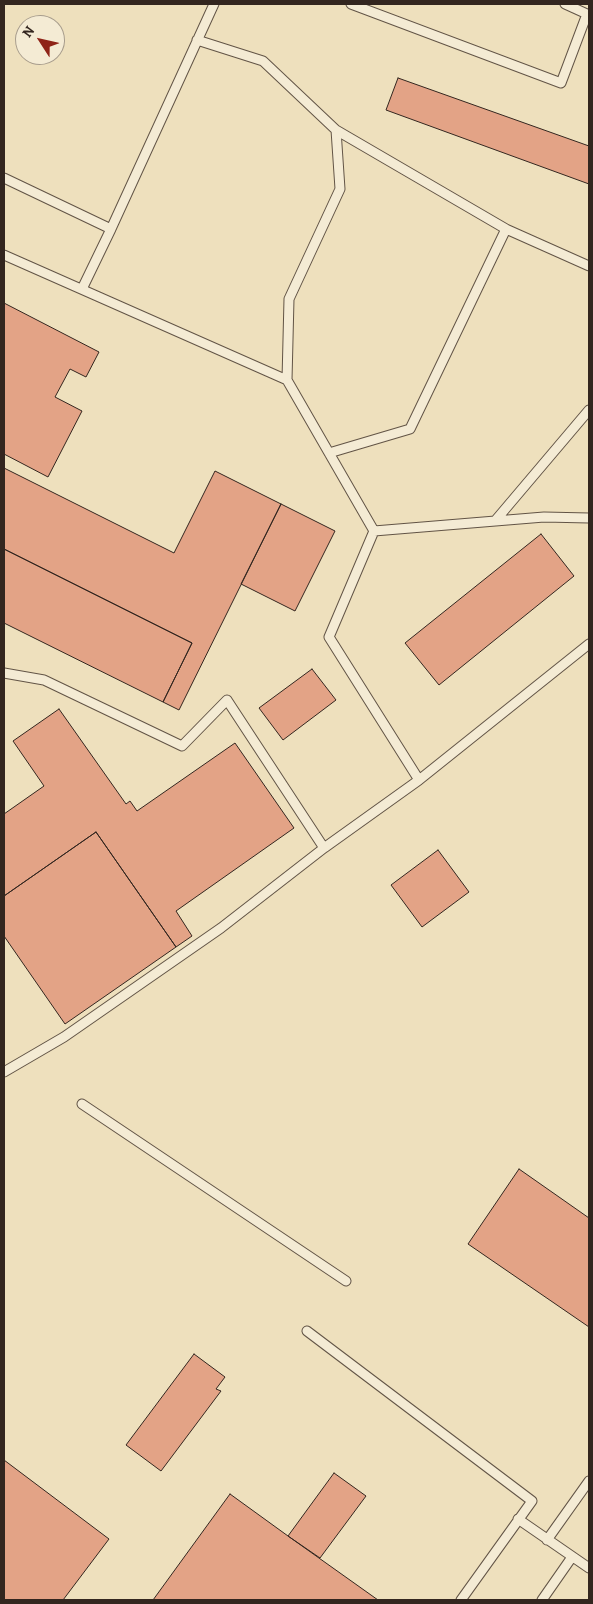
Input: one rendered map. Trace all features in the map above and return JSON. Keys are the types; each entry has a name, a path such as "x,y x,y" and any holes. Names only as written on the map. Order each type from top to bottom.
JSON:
{"lane":[{"path":"82,289 214,4"},
{"path":"351,4 561,83 586,33 587,14 565,4"},
{"path":"197,40 264,61 336,130 506,229 589,266"},
{"path":"336,130 340,190 289,299 287,380 374,531"},
{"path":"4,178 110,229"},
{"path":"329,453 410,429 506,229"},
{"path":"4,255 287,380"},
{"path":"495,521 589,410"},
{"path":"374,531 544,517 589,518"},
{"path":"374,531 329,637 419,780"},
{"path":"4,1072 64,1037 222,928 324,848 419,780 589,644"},
{"path":"4,673 44,680 182,746 227,700 324,848"},
{"path":"82,1104 346,1281"},
{"path":"308,1331 532,1501 461,1600"},
{"path":"548,1540 589,1481"},
{"path":"518,1519 589,1568"},
{"path":"542,1600 572,1558"}],"building":[{"path":"398,78 589,146 589,184 386,110"},
{"path":"4,303 99,352 86,377 70,369 55,397 82,411 48,477 4,454"},
{"path":"4,468 174,553 215,471 281,504 179,710 163,702 192,643 4,549"},
{"path":"281,504 335,531 295,611 241,584"},
{"path":"541,534 574,576 439,685 405,643"},
{"path":"4,549 192,643 163,702 4,623"},
{"path":"312,669 336,700 283,740 259,708"},
{"path":"59,709 126,804 130,801 137,811 235,743 294,828 176,911 192,936 176,947 96,832 4,896 4,814 44,786 13,741"},
{"path":"96,832 176,947 65,1024 4,936 4,896"},
{"path":"438,850 469,892 422,927 391,885"},
{"path":"519,1169 589,1218 589,1327 468,1244"},
{"path":"194,1354 225,1377 216,1389 221,1391 161,1471 126,1445"},
{"path":"4,1460 109,1539 63,1600 4,1600"},
{"path":"334,1473 366,1496 320,1558 288,1536"},
{"path":"230,1494 288,1536 378,1600 153,1600"}]}
